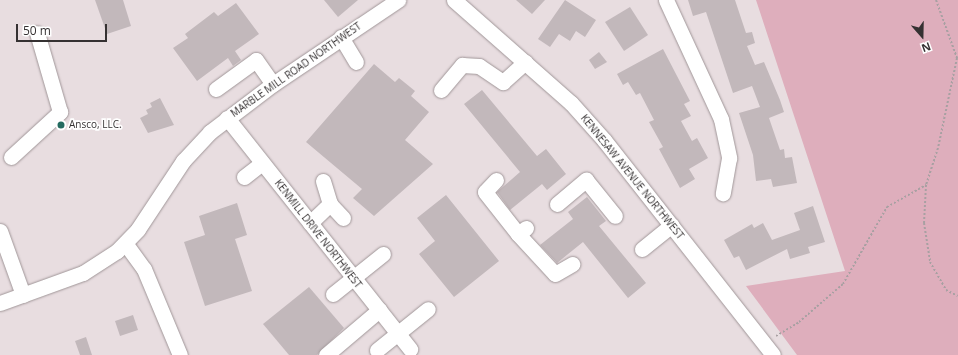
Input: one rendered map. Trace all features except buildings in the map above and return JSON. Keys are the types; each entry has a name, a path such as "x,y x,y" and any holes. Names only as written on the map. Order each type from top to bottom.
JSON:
{"street":[{"name":"MARBLE MILL ROAD NORTHWEST","path":"0,303 83,273 125,243 195,146 227,118 341,37 379,5 398,0"},
{"name":"KENNESAW AVENUE NORTHWEST","path":"454,0 571,103 604,140 771,350"},
{"path":"666,0 721,119 729,158 723,193"},
{"path":"10,157 60,112 37,33"},
{"path":"341,37 356,62"},
{"path":"216,89 256,60 273,84"},
{"path":"441,90 462,66 479,66 504,82 525,62"},
{"name":"KENMILL DRIVE NORTHWEST","path":"227,118 410,349"},
{"path":"244,177 262,163"},
{"path":"323,180 330,204 343,218"},
{"path":"496,180 485,192 522,231 555,274 572,264"},
{"path":"557,204 586,180 615,216"},
{"path":"310,223 330,204"},
{"path":"642,249 672,225"},
{"path":"0,231 23,295"},
{"path":"125,243 144,269 180,355"},
{"path":"333,294 383,254"},
{"path":"377,350 428,309"},
{"path":"326,355 379,310"}],"path":[{"path":"936,0 957,58 938,148 926,185 924,223 930,262 946,290 958,296"},
{"path":"771,350 799,322 843,284 887,207 926,185"}],"shaded area":[{"path":"756,0 958,0 958,355 797,355 746,286 845,271"}],"place":[{"name":"Ansco, LLC.","path":"61,125"}]}
